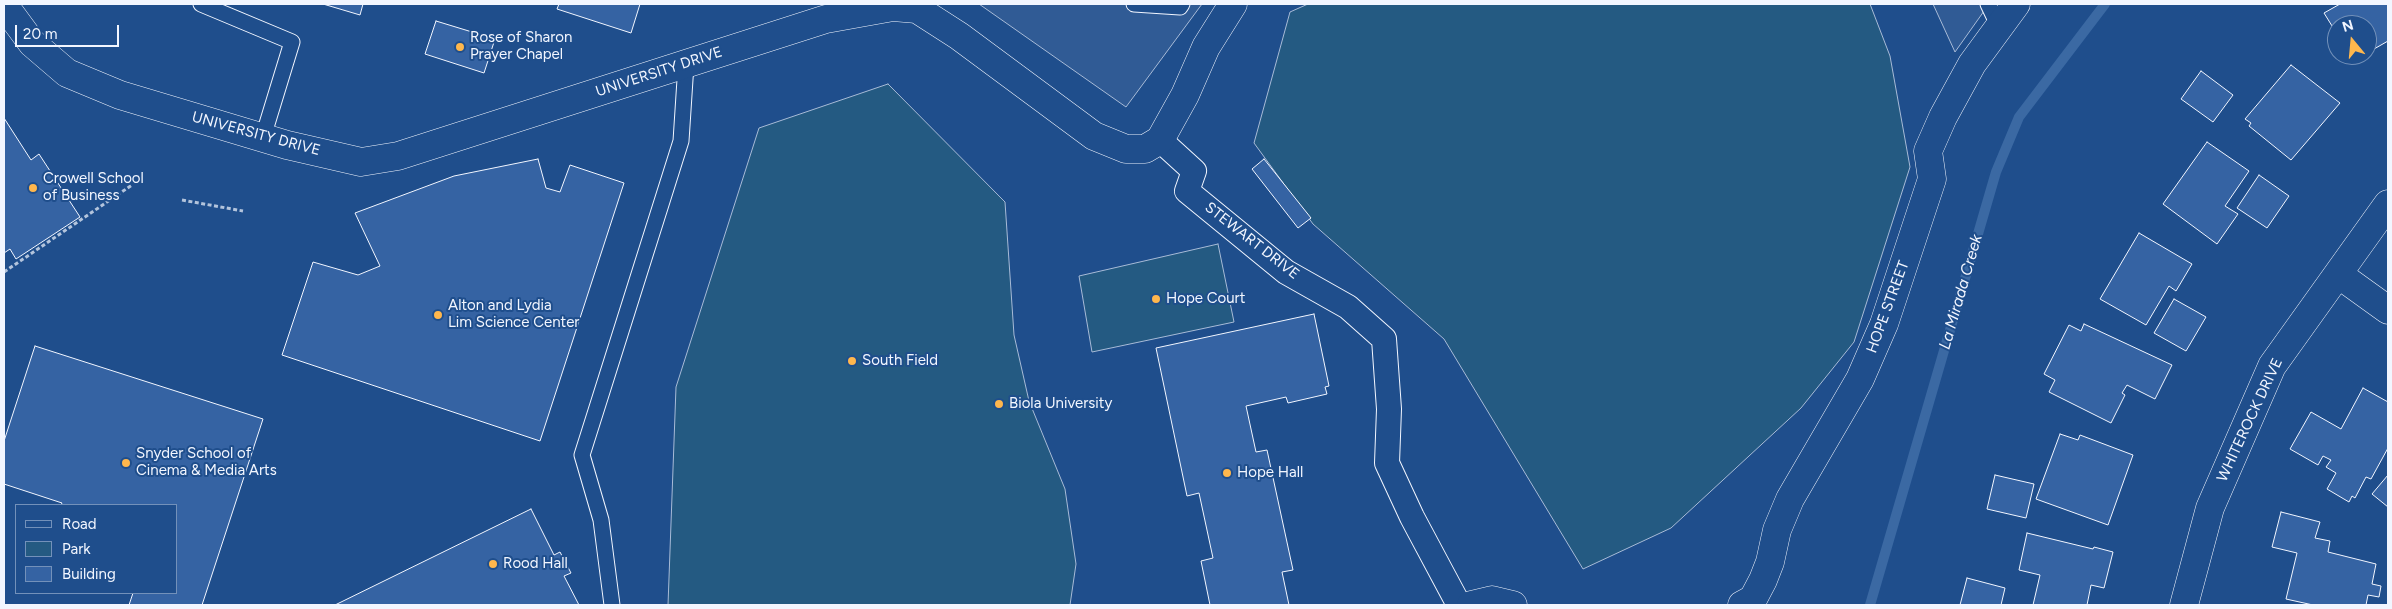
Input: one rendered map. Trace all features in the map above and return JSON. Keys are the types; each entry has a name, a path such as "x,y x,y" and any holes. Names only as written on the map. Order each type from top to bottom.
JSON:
{"street":[{"path":"1160,140 1185,95 1206,47 1233,4"},
{"name":"HOPE STREET","path":"1742,605 1753,599 1763,580 1770,562 1777,530 1790,499 1860,379 1884,324 1932,179 1928,151 1943,117 1972,64 1993,15 2016,4"},
{"name":"UNIVERSITY DRIVE","path":"4,5 32,43 67,73 120,95 263,138 360,162 398,156 686,64 828,12 903,6 917,9 959,36 1094,136 1126,150 1146,150 1160,140"},
{"name":"STEWART DRIVE","path":"1160,140 1194,171 1187,191 1286,272 1348,307 1384,338 1389,409 1387,463 1412,517 1459,605"},
{"name":"WHITEROCK DRIVE","path":"2184,605 2210,508 2272,366 2388,204"},
{"path":"2338,274 2388,310"},
{"path":"1471,605 1492,600 1513,605"}],"lane":[{"path":"201,4 292,42 263,138"},
{"path":"1134,4 1180,7 1182,4"},
{"path":"612,605 601,520 582,455 681,141 686,64"}],"path":[{"path":"4,272 132,185"},
{"path":"182,200 243,211"}],"green space":[{"path":"1308,4 1870,4 1890,56 1910,167 1854,342 1801,408 1671,528 1583,569 1444,339 1313,224 1254,143 1290,12"},
{"name":"South Field","path":"888,84 1005,202 1014,335 1029,401 1065,489 1076,564 1070,605 668,605 676,387 759,128"},
{"name":"Hope Court","path":"1218,244 1234,322 1092,352 1079,276"}],"shaded area":[{"path":"979,4 1202,4 1126,107"},
{"path":"1933,4 1989,4 1955,52"}],"building":[{"path":"323,4 363,4 360,15"},
{"path":"559,4 640,4 631,33 557,9"},
{"path":"2340,4 2388,4 2388,41 2377,47 2377,15 2327,15 2327,18 2324,13"},
{"name":"Rose of Sharon Prayer Chapel","path":"436,21 495,39 484,73 425,54"},
{"path":"2291,65 2340,103 2291,160 2249,126 2251,123 2245,119"},
{"path":"2201,71 2233,95 2213,122 2181,99"},
{"name":"Crowell School of Business","path":"4,118 31,160 39,154 80,217 16,259 10,249 4,253"},
{"path":"2207,142 2249,171 2225,206 2238,214 2217,244 2163,204"},
{"name":"Alton and Lydia Lim Science Center","path":"538,159 546,188 560,192 570,165 624,183 540,441 282,355 313,262 358,275 380,266 355,213 454,176"},
{"path":"1264,159 1311,218 1298,228 1252,169"},
{"path":"2259,175 2289,196 2267,228 2237,208"},
{"path":"2139,233 2192,264 2176,291 2169,286 2146,325 2100,299"},
{"path":"2174,299 2206,317 2186,351 2154,333"},
{"name":"Hope Hall","path":"1314,314 1329,386 1325,387 1327,394 1288,403 1286,397 1246,406 1256,452 1267,450 1293,570 1282,572 1289,605 1210,605 1201,561 1213,558 1199,493 1187,496 1156,348"},
{"path":"2084,324 2172,365 2155,399 2127,385 2122,393 2125,395 2111,423 2049,392 2055,380 2044,374 2069,325 2081,331"},
{"name":"Snyder School of Cinema & Media Arts","path":"35,346 263,419 202,605 129,605 133,594 178,594 178,504 62,504 4,484 4,441"},
{"path":"2363,388 2388,402 2388,448 2371,479 2366,477 2355,498 2352,496 2349,502 2327,489 2336,473 2326,467 2331,460 2323,456 2318,465 2290,449 2311,412 2341,429"},
{"path":"2060,434 2078,440 2080,435 2133,455 2108,525 2036,499"},
{"path":"1995,475 2034,484 2026,518 1987,509"},
{"path":"2388,475 2388,507 2372,494"},
{"name":"Rood Hall","path":"531,509 554,555 560,552 571,573 564,576 579,605 335,605"},
{"path":"2281,512 2320,522 2315,538 2330,541 2328,552 2376,564 2372,584 2381,586 2379,597 2368,595 2366,605 2313,605 2286,599 2297,553 2272,547"},
{"path":"2027,533 2113,552 2104,588 2091,585 2087,605 2033,605 2040,575 2019,570"},
{"path":"1967,578 2005,588 2001,605 1960,605"}],"waterway":[{"name":"La Mirada Creek","path":"1870,605 1996,172 2019,117 2105,4"}],"place":[{"name":"Rose of Sharon Prayer Chapel","path":"460,47"},
{"name":"Crowell School of Business","path":"33,188"},
{"name":"Hope Court","path":"1156,299"},
{"name":"Alton and Lydia Lim Science Center","path":"438,315"},
{"name":"South Field","path":"852,361"},
{"name":"Biola University","path":"999,404"},
{"name":"Snyder School of Cinema & Media Arts","path":"126,463"},
{"name":"Hope Hall","path":"1227,473"},
{"name":"Rood Hall","path":"493,564"}]}
